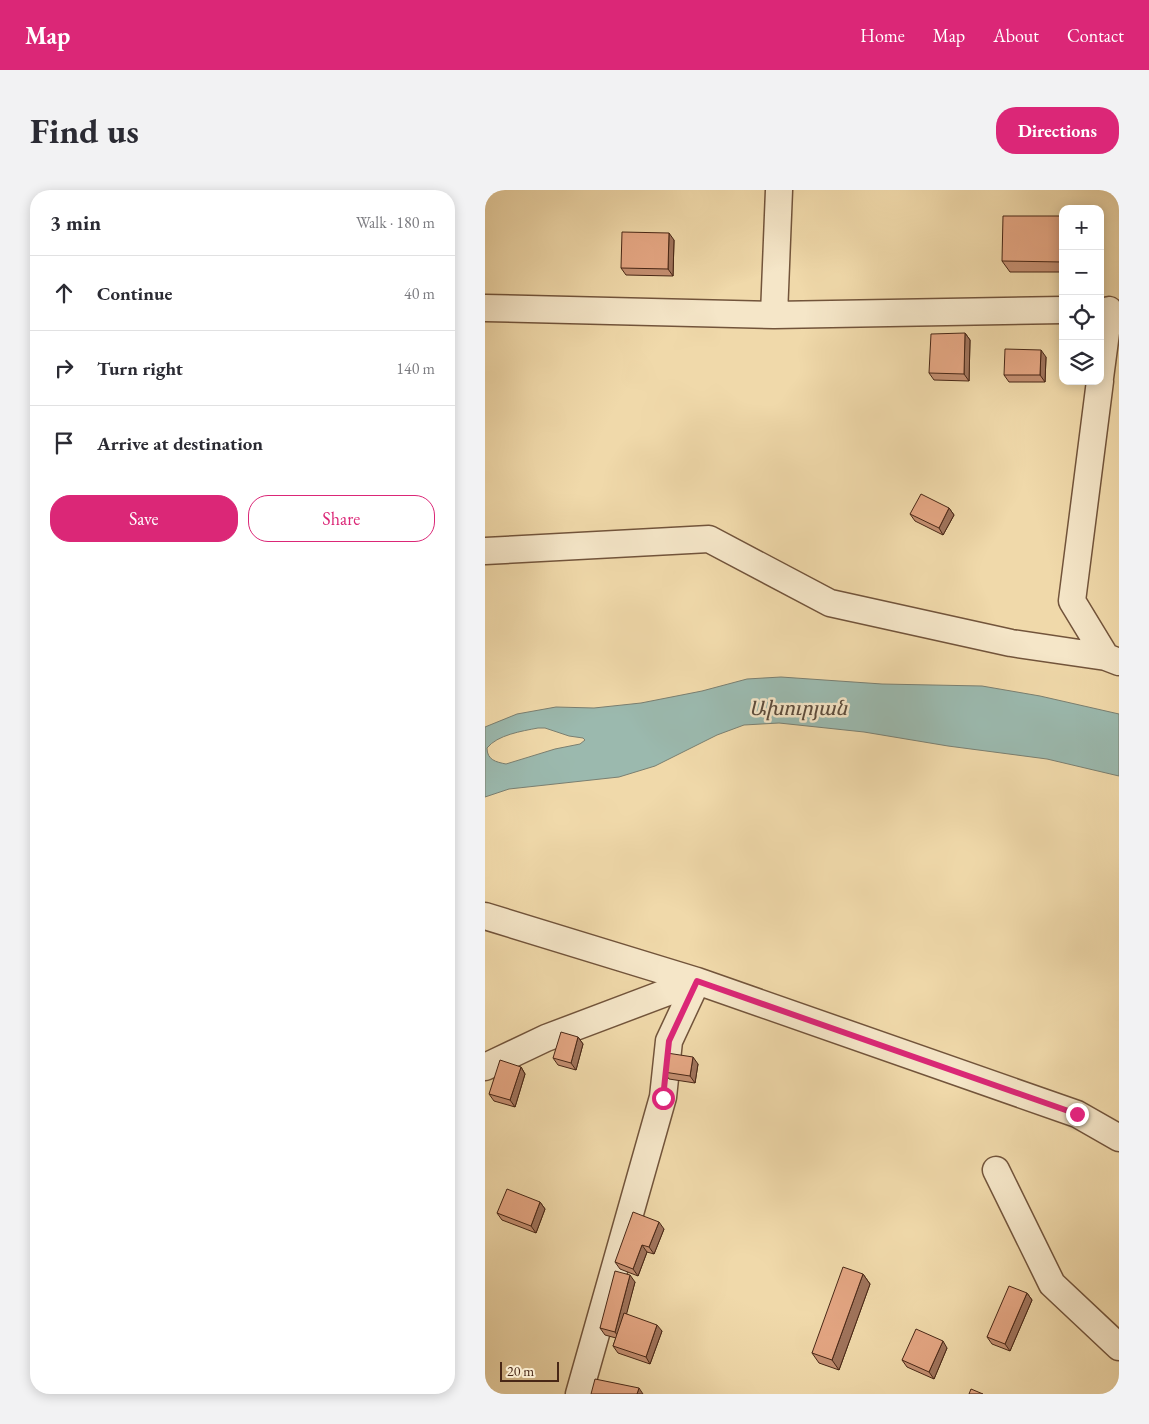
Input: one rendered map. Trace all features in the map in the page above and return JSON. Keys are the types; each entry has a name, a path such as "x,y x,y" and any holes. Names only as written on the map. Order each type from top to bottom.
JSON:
{"street":[{"path":"774,314 779,190"},
{"path":"485,308 774,314 1059,310"},
{"path":"1104,348 1109,310"},
{"path":"1099,385 1072,601 1113,659"},
{"path":"485,551 709,539 830,604 1011,643 1113,659"},
{"path":"485,916 697,981 1077,1114 1119,1138"},
{"path":"485,1067 546,1038 697,981"},
{"path":"579,1394 663,1098 669,1041 697,981"},
{"path":"996,1170 1052,1284 1119,1347"}],"water":[{"name":"Ախուրյան","path":"781,677 882,684 982,686 1040,696 1119,714 1119,776 1047,759 948,746 864,732 779,723 744,725 717,735 655,766 619,777 509,789 485,797 485,727 517,714 556,707 594,708 641,703 702,691 747,679","holes":["545,728 585,740 580,744 555,749 506,764 490,758 487,752 487,748 491,744 503,737 517,732"]}],"building":[{"path":"1003,216 1059,216 1059,262 1002,261"},
{"path":"622,232 669,233 668,269 621,268"},
{"path":"965,333 964,374 929,373 931,334"},
{"path":"1005,349 1041,350 1040,375 1004,375"},
{"path":"921,494 949,508 939,528 910,514"},
{"path":"561,1032 578,1037 571,1063 553,1058"},
{"path":"667,1053 693,1057 690,1076 664,1072"},
{"path":"500,1060 521,1067 510,1100 489,1094"},
{"path":"507,1189 540,1202 531,1226 497,1213"},
{"path":"633,1212 659,1222 649,1247 642,1245 633,1269 615,1262"},
{"path":"843,1267 863,1274 832,1360 812,1353"},
{"path":"615,1271 630,1275 615,1332 600,1328"},
{"path":"1009,1286 1027,1293 1005,1344 987,1337"},
{"path":"624,1313 657,1325 646,1357 613,1346"},
{"path":"916,1329 943,1341 929,1372 902,1360"},
{"path":"595,1379 639,1388 637,1394 591,1394"},
{"path":"971,1389 983,1394 969,1394"}],"route":[{"path":"663,1098 669,1041 697,981 1077,1114"}]}
